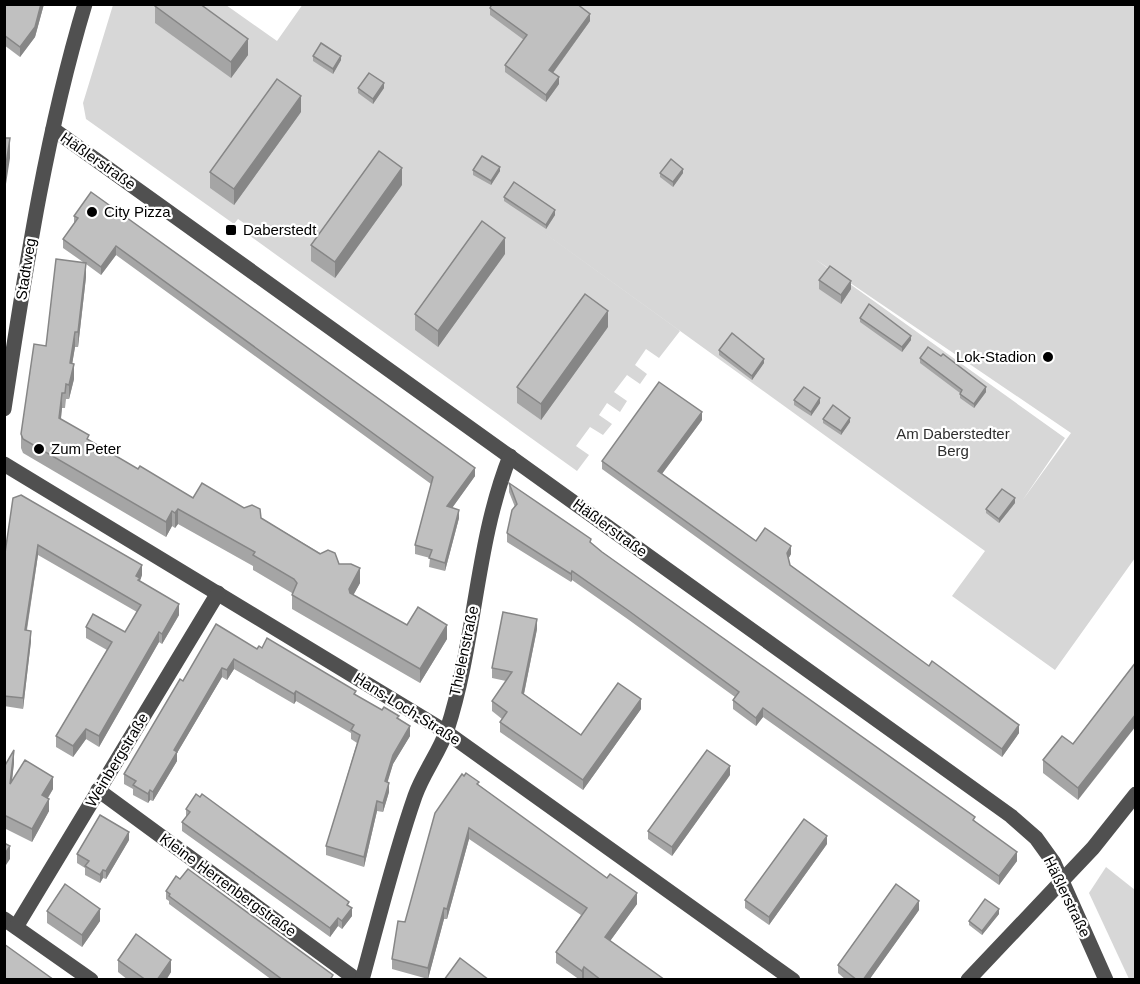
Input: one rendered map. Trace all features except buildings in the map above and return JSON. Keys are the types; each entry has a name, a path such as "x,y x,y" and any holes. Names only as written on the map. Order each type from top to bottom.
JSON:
{"street":[{"name":"Stadtweg","path":"4,409 34,212 63,77 85,4"},
{"name":"Häßlerstraße","path":"53,129 1011,816 1036,838 1063,880 1106,980"},
{"name":"Thielenstraße","path":"362,980 413,802 446,732 472,628 476,585 501,478 510,456"},
{"name":"Hans-Loch-Straße","path":"4,464 446,732 793,980"},
{"name":"Weinbergstraße","path":"10,923 98,790 218,592"},
{"name":"Kleine Herrenbergstraße","path":"98,790 357,980"},
{"path":"968,980 1063,880 1136,794"},
{"path":"10,923 91,980"}],"green space":[{"name":"Am Daberstedter Berg","path":"303,4 1135,5 1135,558 1055,670 952,596 985,551 385,118 680,331 659,358 646,349 635,365 647,374 640,384 627,375 614,392 627,401 620,412 607,403 599,415 612,424 603,435 590,427 576,446 589,455 577,471 250,236 254,230 238,219 234,224 86,119 83,103 113,5 226,5 277,41","holes":["815,259 1071,433 1022,501 1065,438"]},
{"path":"1106,867 1135,890 1135,979 1129,979 1089,893"}],"place":[{"name":"City Pizza","path":"92,212"},
{"name":"Daberstedt","path":"231,230"},
{"name":"Lok-Stadion","path":"1048,357"},
{"name":"Zum Peter","path":"39,449"}]}
